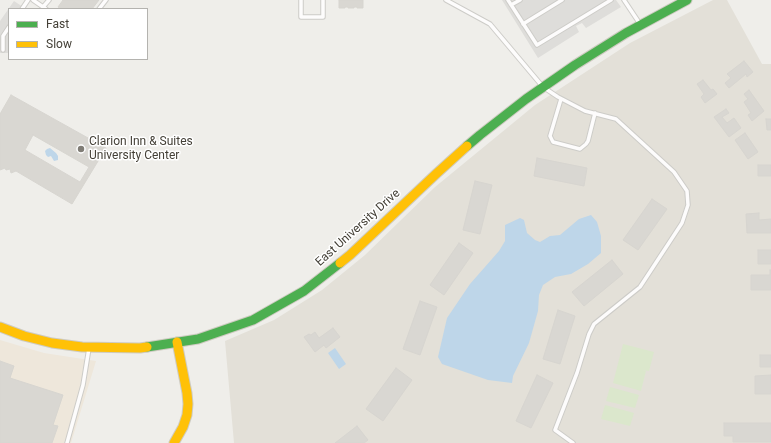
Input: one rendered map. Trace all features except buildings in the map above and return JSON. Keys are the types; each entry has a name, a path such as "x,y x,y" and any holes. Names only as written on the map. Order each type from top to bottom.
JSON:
{"main road":[{"name":"East University Drive","path":"0,327 24,336 52,343 82,347 140,348 198,339 253,320 304,291 350,255 436,174 480,135 526,98 626,33 687,0"},
{"path":"174,443 184,427 188,404 177,342"}],"lane":[{"path":"33,0 45,8 49,0"},
{"path":"100,8 106,0"},
{"path":"301,0 301,17 323,17 323,0"},
{"path":"446,0 490,24 543,87 585,111 616,119 674,172 687,191 688,205 682,223 640,286 594,324 589,334 577,373 555,430 572,443"},
{"path":"508,0 536,45 611,0"},
{"path":"512,5 520,0"},
{"path":"523,24 562,0"},
{"path":"624,0 641,25"},
{"path":"3,50 3,36 8,28"},
{"path":"561,98 550,136 553,142 580,149 588,141 595,113"},
{"path":"67,443 83,385 90,347"}],"shaded area":[{"path":"502,0 616,0 621,7 586,28 582,23 576,26 579,32 538,58"},
{"path":"713,0 727,0 762,64 771,64 771,443 234,443 225,341 274,320 322,290 365,255 435,187 535,105 630,43"},
{"path":"14,1 24,8 9,8"},
{"path":"8,10 8,53 0,53 0,21"},
{"path":"0,340 44,353 96,361 71,443 0,443"}],"green space":[{"path":"623,344 654,352 649,371 643,370 646,371 641,391 613,383"},
{"path":"610,387 639,395 635,408 606,401"},
{"path":"605,405 634,413 630,426 601,419"}],"water":[{"path":"50,148 56,153 58,160 54,161 51,156 48,157 46,155 45,151"},
{"path":"591,215 597,222 601,236 601,253 588,264 571,274 555,277 543,285 539,295 538,311 529,343 513,376 512,383 488,380 442,364 438,357 447,318 470,284 499,251 505,241 505,225 520,218 524,220 527,233 535,240 540,242 550,236 560,235 579,219"},
{"path":"335,348 346,364 339,369 328,353"}],"traffic: fast":[{"path":"467,146 526,99 575,65 626,33 687,0"},
{"path":"147,347 198,339 253,320 304,291 340,263"}],"traffic: slow":[{"path":"340,263 467,146"},
{"path":"0,327 24,336 52,343 82,347 147,347"},
{"path":"174,443 183,427 187,415 188,404 177,342"}],"place":[{"name":"Clarion Inn & Suites University Center","path":"81,149"}]}
